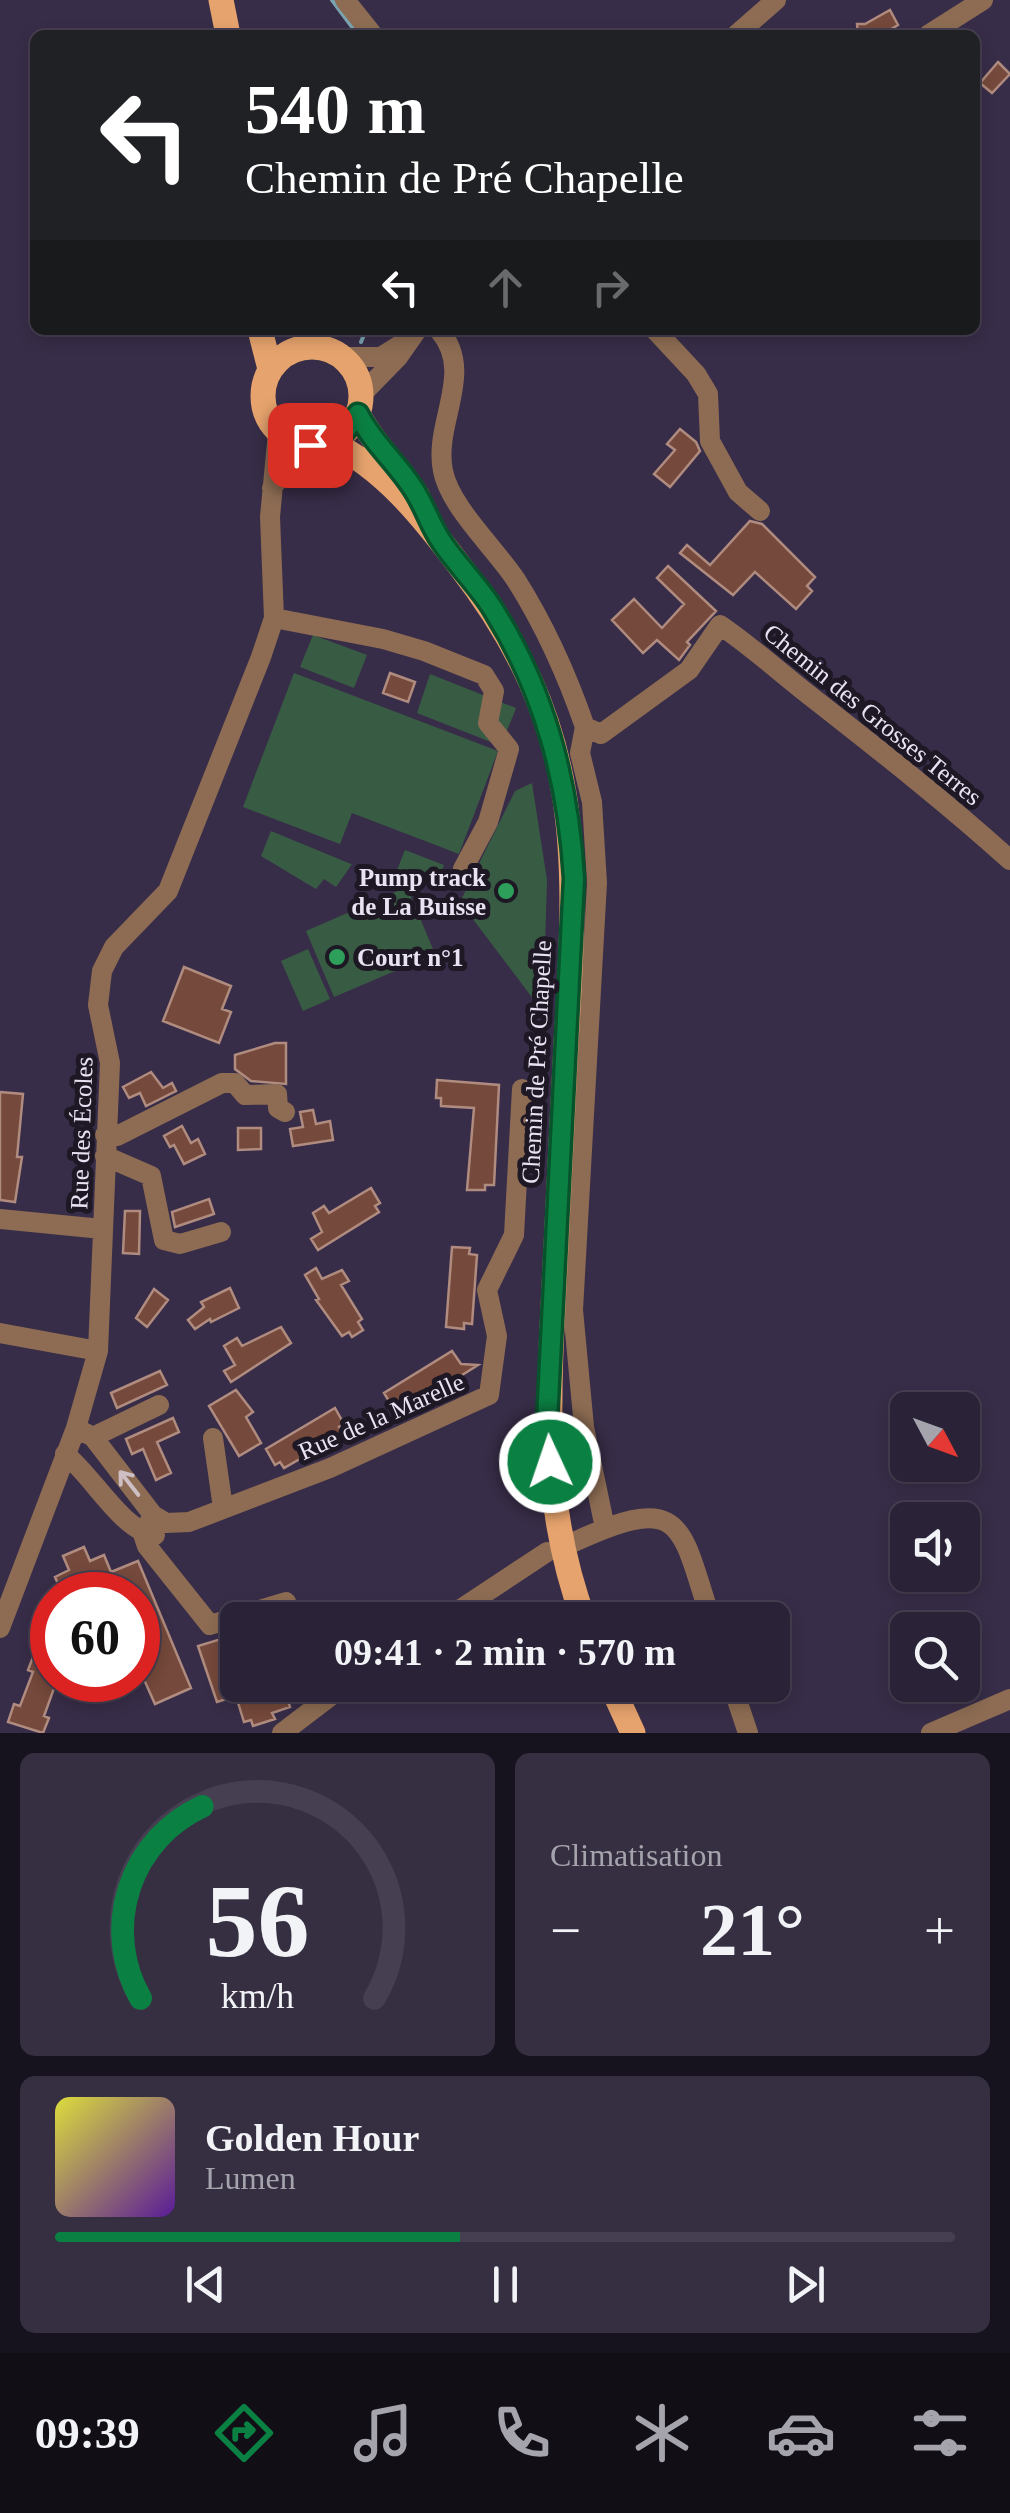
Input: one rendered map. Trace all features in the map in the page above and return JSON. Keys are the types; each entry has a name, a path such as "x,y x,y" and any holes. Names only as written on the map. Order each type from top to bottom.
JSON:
{"main road":[{"path":"221,0 227,30"},
{"path":"261,335 270,369"},
{"path":"288,335 304,347"},
{"path":"278,432 264,410 262,396 270,369 285,354 304,347 332,350 343,358"},
{"name":"Chemin de Pré Chapelle","path":"343,358 353,368 359,404 374,443 398,466 438,537"},
{"path":"320,443 342,435 359,404"},
{"name":"Chemin de Pré Chapelle","path":"278,432 320,443 376,469 438,537 490,605 539,699 555,745 571,832 572,955 547,1422 554,1501 578,1602"},
{"path":"619,1702 633,1733"}],"street":[{"path":"345,0 369,30"},
{"path":"742,30 776,0"},
{"path":"936,30 983,0"},
{"path":"343,358 381,357 411,335"},
{"path":"359,404 413,335"},
{"path":"442,335 450,344 456,367 441,450 444,473 452,492 515,579 537,618 561,662 584,727 580,752 592,802 598,884 572,1310 584,1427 605,1528"},
{"path":"659,335 696,374 708,394 710,441 738,492 760,511"},
{"name":"Rue des Écoles","path":"0,1628 65,1454 84,1433 98,1351 110,1063 98,1005 102,972 114,946 154,908 177,872 274,618 271,490 278,432"},
{"path":"271,490 290,463 320,443"},
{"path":"274,618 382,638 484,675 494,691 488,723 508,749 488,822 463,869"},
{"name":"Chemin des Grosses Terres","path":"584,727 601,734 688,670 720,625 758,650 1010,860"},
{"path":"221,1232 180,1244 164,1240 151,1176 105,1146 117,1136 222,1083 235,1083 246,1095 277,1094 278,1108 285,1112"},
{"name":"Rue de la Marelle","path":"143,1534 171,1532 330,1468 489,1395 497,1336 487,1290 514,1236 522,1090"},
{"path":"0,1219 102,1230"},
{"path":"0,1334 98,1351"},
{"path":"159,1405 84,1433 153,1515 166,1524 189,1522"},
{"path":"212,1438 223,1508"},
{"path":"65,1454 87,1471 133,1530 143,1534 182,1594 210,1625 220,1622"},
{"path":"143,1534 153,1515"},
{"path":"574,1542 605,1528 654,1517 677,1528 684,1536 706,1602"},
{"path":"471,1602 546,1552"},
{"path":"931,1733 1010,1699"},
{"path":"282,1733 323,1702"},
{"path":"738,1702 748,1733"}],"green space":[{"path":"313,635 367,655 354,688 300,667"},
{"path":"294,673 498,751 459,854 352,813 340,844 243,807"},
{"path":"430,674 516,708 501,746 417,713"},
{"name":"Pump track de La Buisse","path":"532,783 547,880 543,1012 460,902 515,791"},
{"path":"271,831 352,864 336,887 324,879 316,889 261,856"},
{"path":"405,850 444,865 437,885 397,870"},
{"path":"407,887 435,954 334,997 306,931"},
{"path":"308,949 330,999 303,1011 281,961"}],"building":[{"path":"890,10 898,25 890,30 858,30 857,24 865,24"},
{"path":"998,62 1010,74 992,93 980,83"},
{"path":"680,429 696,442 700,451 670,487 654,474 675,450 667,444"},
{"path":"750,521 762,524 815,577 807,586 812,591 796,609 755,572 733,595 680,553 687,545 710,565"},
{"path":"668,566 716,611 687,642 690,645 679,660 657,640 643,653 612,620 634,599 662,628 684,604 657,578"},
{"path":"390,673 415,682 408,702 383,693"},
{"path":"184,967 231,986 222,1009 231,1012 219,1043 163,1021"},
{"path":"286,1043 286,1084 251,1081 235,1069 235,1055"},
{"path":"151,1072 163,1088 172,1083 176,1091 146,1106 140,1093 129,1098 123,1087"},
{"path":"437,1080 499,1085 494,1185 485,1185 485,1190 467,1190 474,1108 441,1106 441,1098 436,1098"},
{"path":"0,1092 23,1094 17,1157 22,1157 15,1202 0,1200"},
{"path":"313,1110 316,1124 330,1121 333,1140 293,1146 290,1129 303,1127 300,1112"},
{"path":"182,1126 191,1143 198,1139 205,1154 184,1164 164,1136"},
{"path":"238,1128 261,1128 261,1149 238,1150"},
{"path":"371,1188 380,1203 375,1206 379,1212 318,1250 311,1239 322,1232 313,1213 324,1206 329,1213"},
{"path":"209,1199 214,1214 175,1227 172,1212"},
{"path":"125,1211 140,1211 139,1254 123,1253"},
{"path":"452,1247 470,1248 469,1254 477,1255 472,1324 464,1323 464,1329 446,1327"},
{"path":"316,1268 322,1279 342,1270 349,1281 341,1285 362,1319 358,1322 363,1330 352,1337 349,1332 342,1336 316,1300 319,1299 305,1275"},
{"path":"230,1288 239,1308 195,1329 188,1320 204,1307 201,1302"},
{"path":"154,1289 168,1300 147,1327 136,1318"},
{"path":"281,1327 291,1343 231,1382 224,1371 235,1365 224,1346 237,1338 242,1346"},
{"path":"452,1351 461,1364 478,1365 403,1412 398,1405 393,1408 384,1393"},
{"path":"160,1371 167,1385 117,1408 111,1393"},
{"path":"236,1390 253,1412 246,1417 261,1443 239,1456 209,1406"},
{"path":"335,1408 344,1424 339,1427 343,1434 284,1468 280,1462 275,1465 266,1449"},
{"path":"173,1418 179,1432 157,1442 171,1473 156,1480 143,1449 132,1454 126,1439"},
{"path":"84,1547 90,1561 104,1555 111,1572 65,1572 69,1570 63,1556"},
{"path":"138,1561 143,1572 111,1572"},
{"path":"160,1614 191,1688 160,1702"},
{"path":"220,1639 220,1701 217,1702 198,1646"},
{"path":"30,1680 30,1702 49,1702 44,1716 49,1718 43,1733 8,1722 14,1704 20,1706"},
{"path":"238,1702 288,1702 290,1707 272,1713 275,1719 253,1726 251,1720 244,1722"}],"waterway":[{"path":"332,0 354,30"},
{"path":"361,342 364,335"}],"place":[{"name":"Pump track de La Buisse","path":"506,891"},
{"name":"Court n°1","path":"337,957"}],"route":[{"path":"310,445 330,442 342,435 358,414 374,443 398,466 412,487 438,537 490,605 539,699 555,745 571,832 574,878 547,1422 550,1462"}]}
